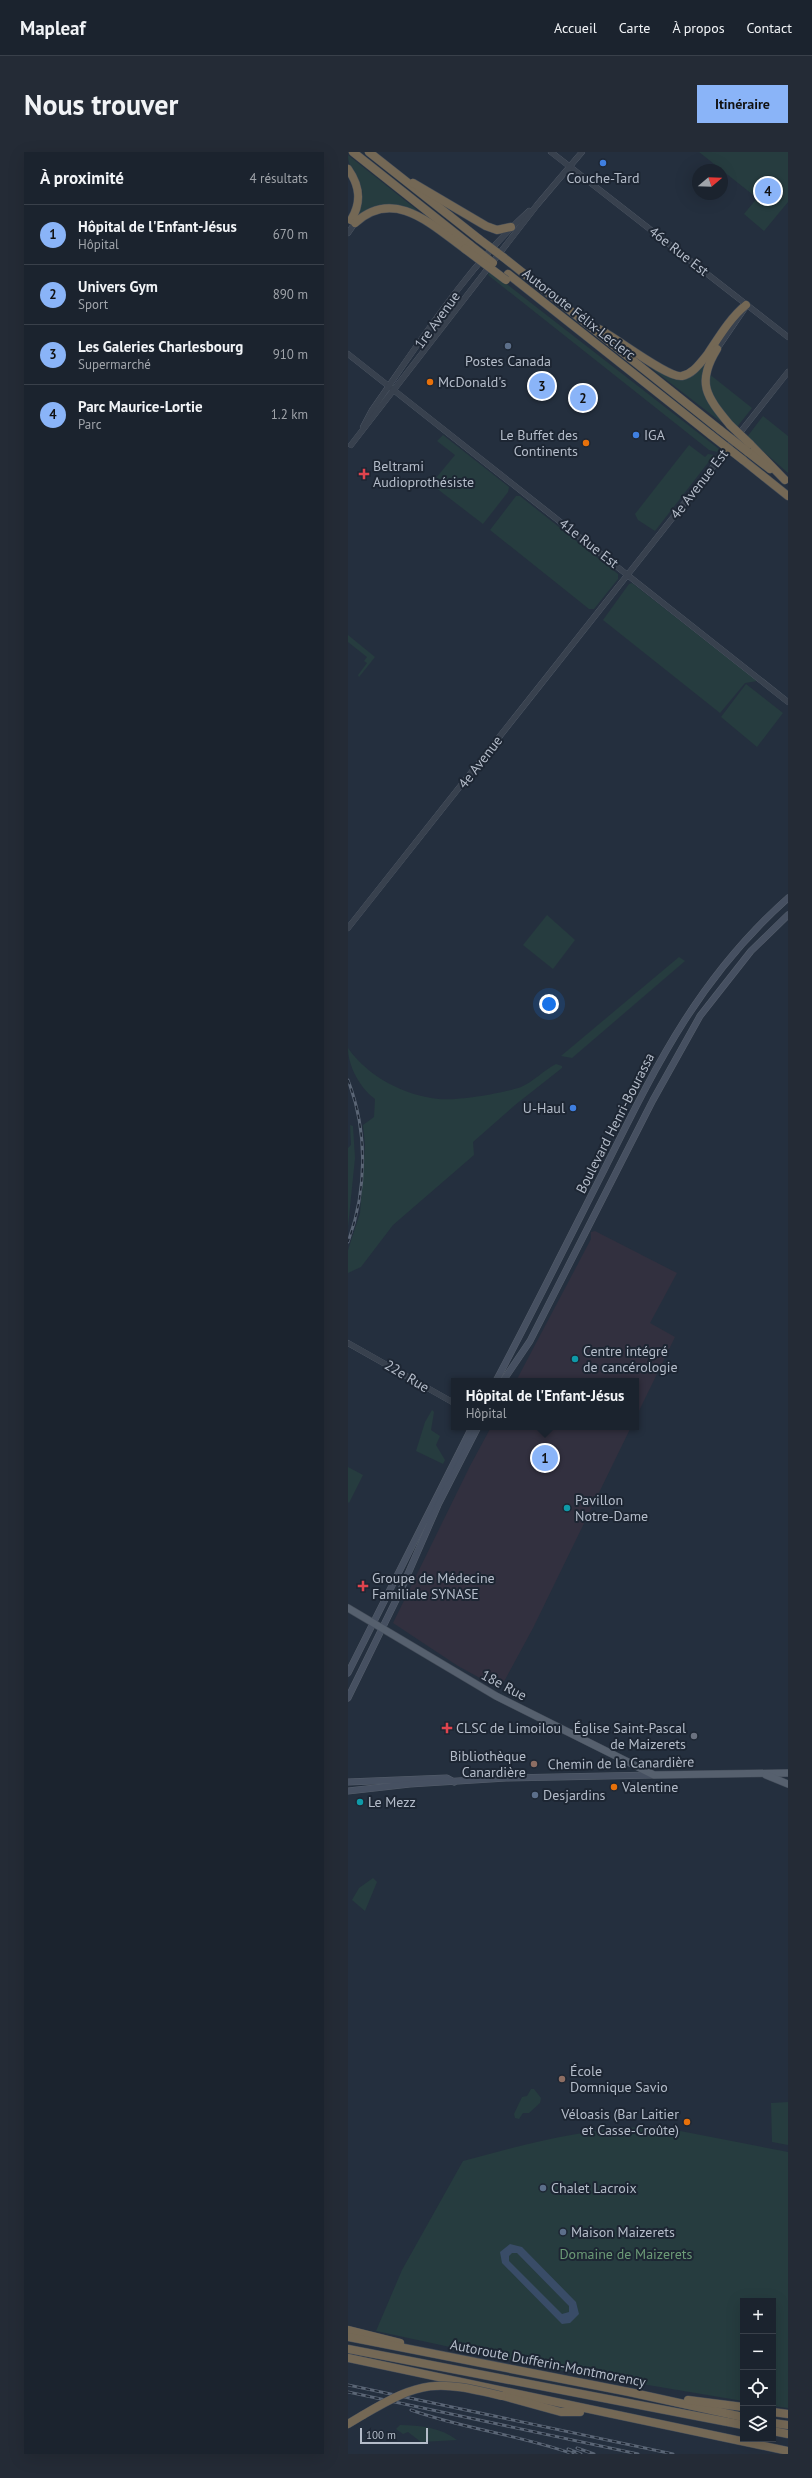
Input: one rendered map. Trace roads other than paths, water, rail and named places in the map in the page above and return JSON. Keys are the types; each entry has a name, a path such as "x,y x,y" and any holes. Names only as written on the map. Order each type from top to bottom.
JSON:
{"highway":[{"name":"Autoroute Félix-Leclerc","path":"353,152 468,247 614,359 788,496"},
{"name":"Autoroute Félix-Leclerc","path":"369,152 720,430 749,448 786,481"},
{"path":"348,169 358,189 359,199 358,206 351,222"},
{"path":"397,175 433,193 486,226 497,230 511,227"},
{"path":"351,222 377,209 399,208 421,218 468,247"},
{"path":"583,321 622,341 669,374 681,377 692,372 700,364 736,313 746,305"},
{"path":"717,349 705,370 705,380 708,393 717,409 749,448"},
{"path":"348,2330 395,2341 435,2354"},
{"name":"Autoroute Dufferin-Montmorency","path":"348,2337 629,2392 740,2416"},
{"name":"Autoroute Dufferin-Montmorency","path":"348,2348 740,2424"},
{"path":"348,2358 591,2411 788,2451"},
{"path":"348,2424 396,2396 423,2386 460,2386 561,2412 591,2411"},
{"path":"629,2392 740,2407"},
{"path":"776,2412 788,2414"},
{"path":"776,2423 788,2425"},
{"path":"776,2432 788,2434"}],"main road":[{"name":"Boulevard Henri-Bourassa","path":"498,1378 672,1038 714,976 742,943 788,898"},
{"name":"Boulevard Henri-Bourassa","path":"505,1378 530,1341 653,1100 700,1016 751,951 788,915"},
{"path":"348,1673 470,1430"},
{"path":"348,1698 438,1506 476,1430"},
{"name":"18e Rue","path":"348,1608 496,1696 654,1775"},
{"name":"Chemin de la Canardière","path":"348,1791 506,1778 788,1773"},
{"path":"762,1774 788,1784"},
{"name":"Chemin de la Canardière","path":"348,1782 447,1778 454,1782"}],"street":[{"name":"46e Rue Est","path":"551,152 570,165 788,337"},
{"name":"1re Avenue","path":"351,445 537,205 582,152"},
{"name":"1re Avenue","path":"348,451 389,386 464,283 511,227 537,205"},
{"path":"348,234 351,222"},
{"path":"717,349 742,315 746,305"},
{"name":"41e Rue Est","path":"348,354 788,702"},
{"name":"4e Avenue Est","path":"611,596 788,372"},
{"name":"4e Avenue","path":"348,928 611,596"},
{"name":"22e Rue","path":"348,1339 360,1349"},
{"name":"22e Rue","path":"348,1343 451,1401"}],"water":[{"path":"510,2244 522,2247 576,2302 579,2314 570,2323 562,2324 502,2263 500,2252","holes":["512,2253 517,2253 569,2306 569,2312 562,2314 509,2261 509,2256"]}],"railway":[{"path":"348,1080 355,1100 359,1120 363,1161 359,1202 348,1242"},
{"path":"348,2385 673,2454"},
{"path":"348,2392 638,2454"},
{"path":"411,2410 431,2417 553,2447 573,2454"},
{"path":"577,2448 594,2454"},
{"path":"568,2449 581,2454"}],"place":[{"name":"Couche-Tard","path":"603,163"},
{"name":"Parc Maurice-Lortie","path":"768,191"},
{"name":"Postes Canada","path":"508,346"},
{"name":"McDonald's","path":"430,382"},
{"name":"Les Galeries Charlesbourg","path":"542,386"},
{"name":"Univers Gym","path":"583,398"},
{"name":"IGA","path":"636,435"},
{"name":"Le Buffet des Continents","path":"586,443"},
{"name":"Beltrami Audioprothésiste","path":"364,474"},
{"name":"U-Haul","path":"573,1108"},
{"name":"Centre intégré de cancérologie","path":"575,1359"},
{"name":"Hôpital de l'Enfant-Jésus","path":"545,1458"},
{"name":"Pavillon Notre-Dame","path":"567,1508"},
{"name":"Groupe de Médecine Familiale SYNASE","path":"363,1586"},
{"name":"CLSC de Limoilou","path":"447,1728"},
{"name":"Église Saint-Pascal de Maizerets","path":"694,1736"},
{"name":"Bibliothèque Canardière","path":"534,1764"},
{"name":"Valentine","path":"614,1787"},
{"name":"Desjardins","path":"535,1795"},
{"name":"Le Mezz","path":"360,1802"},
{"name":"École Domnique Savio","path":"562,2079"},
{"name":"Véloasis (Bar Laitier et Casse-Croûte)","path":"687,2122"},
{"name":"Chalet Lacroix","path":"543,2188"},
{"name":"Maison Maizerets","path":"563,2232"}],"park label":[{"name":"Domaine de Maizerets","path":"626,2254"}]}
